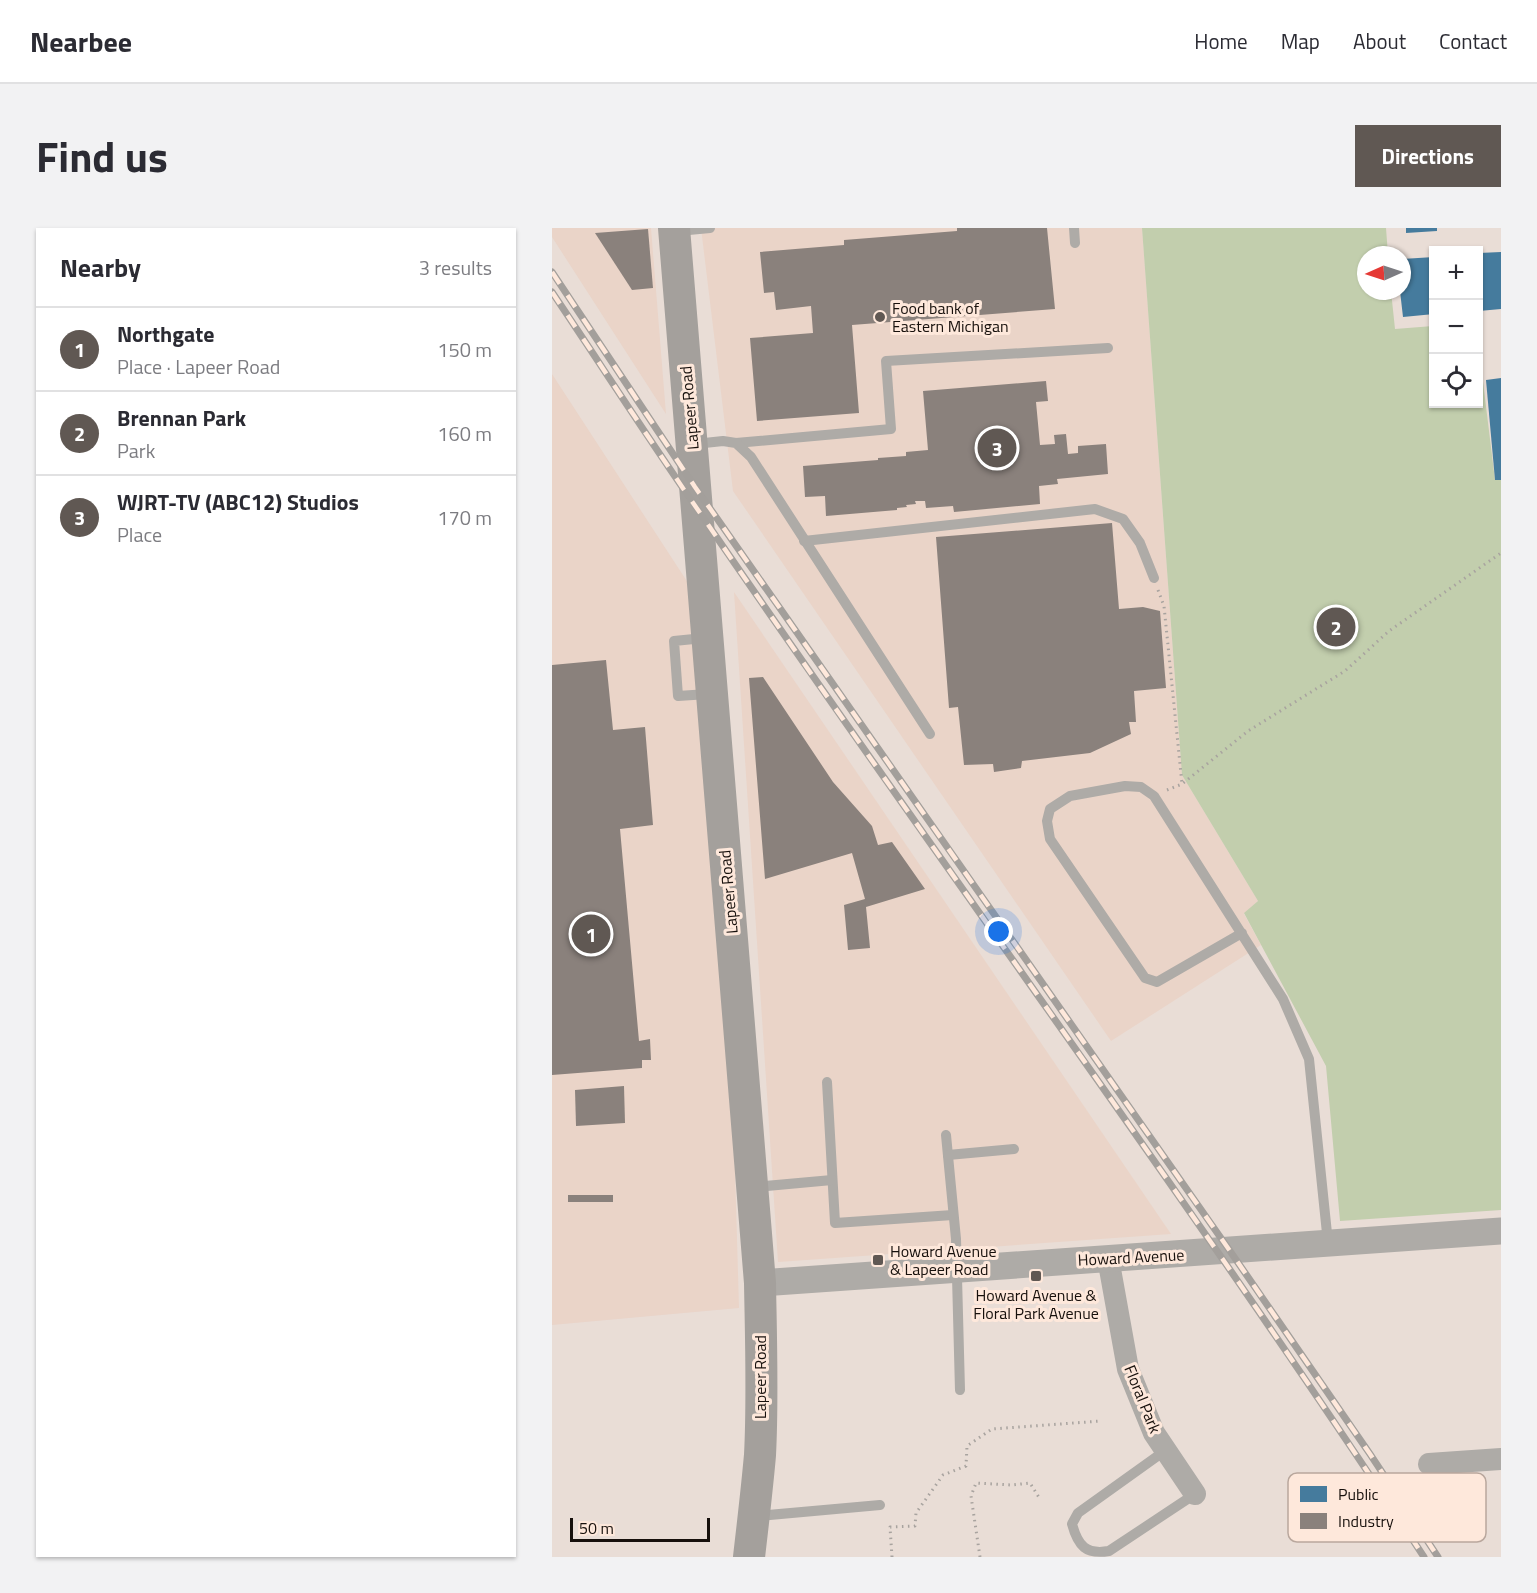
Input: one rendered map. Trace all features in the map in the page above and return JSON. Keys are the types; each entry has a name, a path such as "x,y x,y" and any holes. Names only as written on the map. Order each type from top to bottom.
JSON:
{"main road":[{"name":"Lapeer Road","path":"675,230 760,1283 760,1454 748,1557"}],"street":[{"name":"Howard Avenue","path":"760,1283 1501,1231"},
{"name":"Floral Park","path":"1108,1258 1128,1369 1154,1433 1196,1494"},
{"path":"1429,1464 1501,1459"}],"lane":[{"path":"675,230 710,228"},
{"path":"1074,228 1076,243"},
{"path":"692,445 891,429 886,361 1108,348"},
{"path":"736,443 751,457 930,734"},
{"path":"804,540 1095,509 1123,519 1140,543 1154,578"},
{"path":"1242,933 1157,982 1145,978 1050,839 1047,821 1050,809 1070,796 1125,786 1141,787 1154,796 1242,933 1283,999 1309,1059 1328,1243"},
{"path":"826,1082 835,1223 953,1215"},
{"path":"946,1135 957,1269 960,1390"},
{"path":"948,1155 1014,1149"},
{"path":"752,1187 832,1180"},
{"path":"1166,1450 1078,1513 1072,1524 1084,1548 1097,1553 1108,1551 1196,1494"},
{"path":"754,1516 880,1504"}],"path":[{"path":"1154,796 1182,784 1248,731 1345,671 1389,631 1501,552"},
{"path":"1154,578 1164,606 1182,784"},
{"path":"892,1557 890,1527 915,1526 916,1513 943,1475 966,1466 967,1446 992,1429 1101,1421"},
{"path":"980,1557 971,1496 976,1483 1012,1485 1030,1483 1040,1499"}],"shaded area":[{"path":"552,228 651,228 666,414 552,237"},
{"path":"701,228 1142,228 1182,775 1258,901 1244,914 1261,945 1111,1041 733,491"},
{"path":"552,374 692,589 735,1169 739,1308 552,1325"},
{"path":"734,592 1171,1234 778,1262"}],"green space":[{"path":"1142,228 1386,228 1387,246 1357,246 1357,300 1392,300 1395,329 1429,326 1429,408 1483,408 1483,382 1495,480 1501,480 1501,1210 1340,1221 1326,1066 1244,913 1258,901 1182,775"}],"building: Public":[{"path":"1406,228 1437,228 1437,231 1406,233"},
{"path":"1501,252 1501,309 1483,311 1483,253"},
{"path":"1429,257 1429,314 1403,317 1401,300 1411,300 1411,258"},
{"path":"1501,378 1501,480 1495,480 1486,380"}],"building: Industry":[{"name":"Food bank of Eastern Michigan","path":"957,228 1047,228 1055,309 852,325 859,413 757,421 750,338 813,333 811,306 776,310 774,292 764,293 760,252 844,245 844,240 957,231"},
{"path":"648,229 653,288 632,290 595,233"},
{"path":"1046,381 1048,401 1036,402 1040,445 1055,444 1054,435 1066,434 1068,454 1078,453 1078,446 1106,444 1108,474 1057,479 1058,484 1039,486 1040,504 954,512 953,506 926,508 925,501 915,501 916,504 906,505 907,507 897,508 897,510 826,516 825,496 805,497 803,466 878,460 878,458 906,456 906,452 928,450 923,391"},
{"path":"1112,523 1119,609 1143,607 1160,611 1166,688 1134,691 1136,722 1129,722 1131,734 1090,753 1022,761 1021,768 994,772 993,764 964,765 958,707 949,708 936,537"},
{"path":"606,660 613,730 645,727 653,825 620,829 639,1041 650,1039 651,1060 642,1060 642,1068 552,1075 552,665"},
{"path":"763,677 833,782 872,826 878,845 892,842 925,889 866,907 870,948 848,950 844,905 865,899 852,853 765,879 749,678"},
{"path":"624,1086 625,1123 576,1126 575,1090"},
{"path":"568,1195 613,1195 613,1202 568,1202"}],"railway":[{"path":"552,272 695,487 1230,1251 1383,1473"},
{"path":"552,292 698,510 1155,1162 1368,1473"},
{"path":"1414,1542 1424,1557"},
{"path":"1428,1542 1438,1557"}],"place":[{"name":"Food bank of Eastern Michigan","path":"880,317"},
{"name":"WJRT-TV (ABC12) Studios","path":"997,448"},
{"name":"Brennan Park","path":"1336,627"},
{"name":"Northgate","path":"591,934"},
{"name":"Howard Avenue & Lapeer Road","path":"878,1260"},
{"name":"Howard Avenue & Floral Park Avenue","path":"1036,1276"}]}
